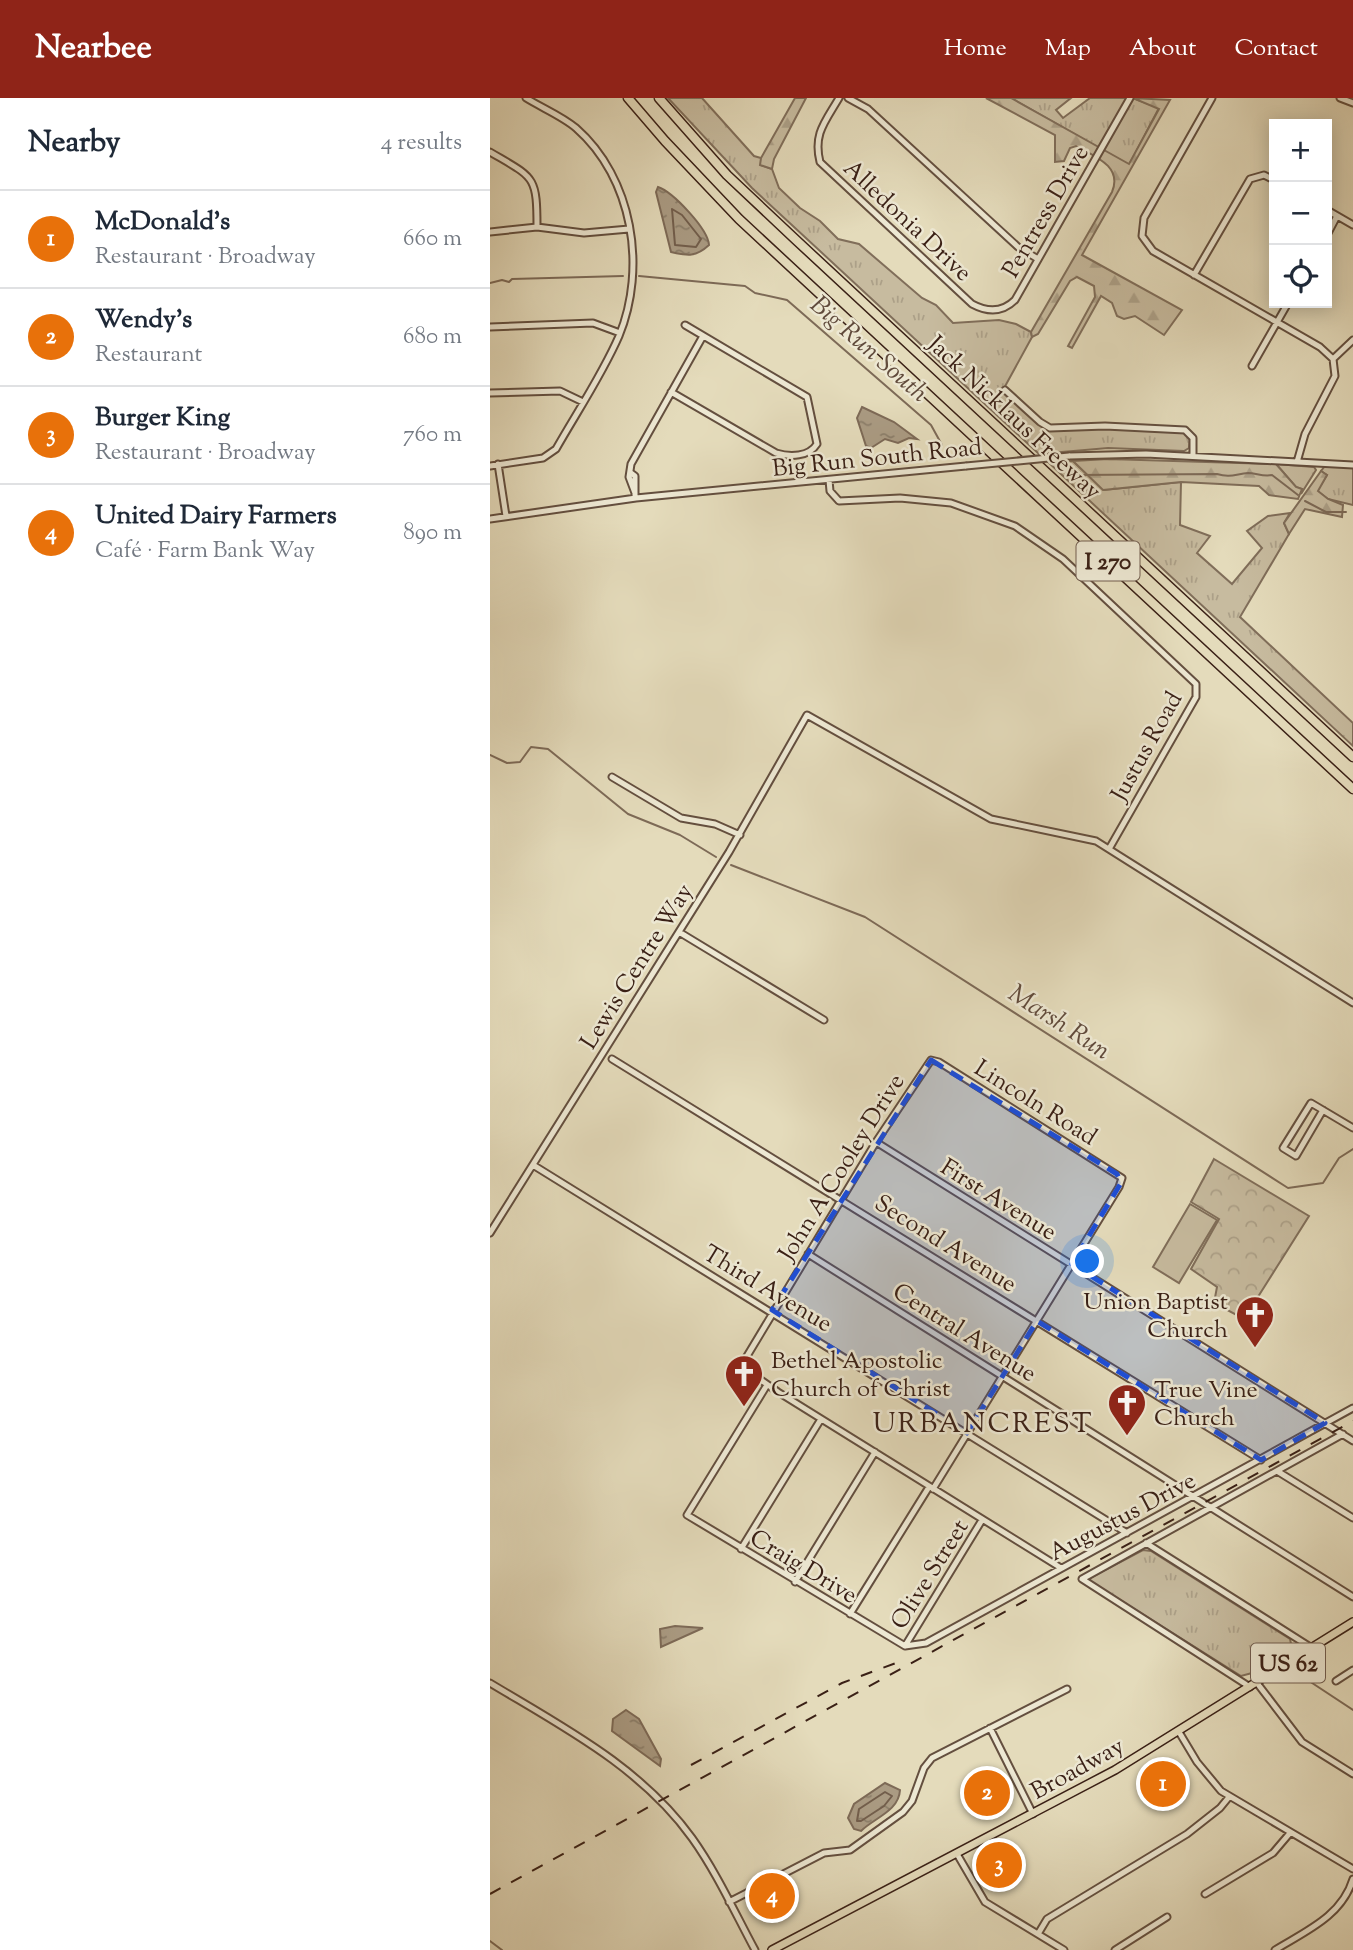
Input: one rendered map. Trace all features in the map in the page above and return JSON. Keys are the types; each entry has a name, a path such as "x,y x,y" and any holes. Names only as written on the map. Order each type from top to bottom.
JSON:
{"highway":[{"name":"Jack Nicklaus Freeway","path":"628,98 665,141 748,227 1353,789"},
{"name":"Jack Nicklaus Freeway","path":"659,98 761,208 1353,757"}],"main road":[{"name":"Broadway","path":"772,1950 1033,1814 1179,1732 1353,1622"}],"street":[{"path":"490,466 543,458 554,452 620,333 632,272 629,229 621,189 585,137 572,125 526,98"},
{"name":"Alledonia Drive","path":"839,98 815,145 820,162 972,304"},
{"path":"848,98 869,109 1018,247 1038,259"},
{"name":"Pentress Drive","path":"972,304 985,311 998,310 1012,304 1130,98"},
{"path":"1212,98 1144,218 1142,236 1153,251 1328,352 1333,359 1335,376 1305,434 1297,462"},
{"path":"1340,98 1353,103"},
{"path":"490,152 534,182 537,191 537,227"},
{"path":"1194,275 1246,185 1257,176 1269,179"},
{"path":"1332,213 1353,225"},
{"path":"1332,225 1337,216"},
{"path":"490,232 537,227 584,233 629,229"},
{"path":"1252,366 1285,308"},
{"path":"490,327 593,323 620,333"},
{"path":"671,392 776,453 791,456 810,452 816,447 818,441 807,397 685,325"},
{"path":"635,495 629,477 631,464 703,336"},
{"path":"1333,359 1353,340"},
{"path":"1005,390 1050,428 1116,426 1185,430 1193,438 1193,456"},
{"path":"490,393 560,391 583,402"},
{"name":"Big Run South Road","path":"490,519 635,495 829,480 1069,456 1193,456 1353,465"},
{"path":"498,464 506,516"},
{"name":"Justus Road","path":"829,480 830,491 839,501 900,498 941,502 974,509 1015,526 1063,559 1196,684 1196,697 1108,849"},
{"name":"Lewis Centre Way","path":"490,1233 740,835 807,715 991,819 1085,837 1108,849"},
{"path":"612,776 681,818 715,824 740,835"},
{"path":"1108,849 1353,1003"},
{"path":"679,932 824,1020"},
{"name":"Second Avenue","path":"612,1059 1261,1460"},
{"name":"John A Cooley Drive","path":"767,1385 741,1366 772,1310 876,1142 922,1069 931,1060"},
{"name":"Lincoln Road","path":"931,1060 950,1069 1122,1178 1072,1265"},
{"path":"1324,1110 1296,1156 1283,1148 1311,1103 1324,1110 1353,1128"},
{"name":"First Avenue","path":"876,1142 1353,1441"},
{"name":"Third Avenue","path":"533,1165 772,1310 1127,1532"},
{"name":"Central Avenue","path":"808,1254 1353,1597"},
{"path":"850,1614 968,1433 1072,1265"},
{"path":"767,1385 1061,1569"},
{"name":"Craig Drive","path":"767,1385 687,1515 905,1646"},
{"name":"Augustus Drive","path":"905,1646 926,1643 1353,1408"},
{"path":"741,1549 821,1419"},
{"path":"1343,1434 1082,1579 1253,1685 1302,1742 1353,1773"},
{"path":"795,1582 875,1452"},
{"path":"1277,1471 1353,1518"},
{"name":"Olive Street","path":"905,1646 982,1520"},
{"path":"1146,1544 1312,1648"},
{"path":"1336,1681 1353,1671"},
{"path":"490,1683 616,1762 646,1786 691,1836 755,1950"},
{"path":"729,1902 824,1853 841,1853 872,1837 908,1807 924,1768 932,1758 1067,1689"},
{"path":"990,1728 1033,1814"},
{"path":"1179,1732 1205,1772 1229,1797 1353,1869"},
{"path":"1038,1934 1046,1919 1187,1834 1220,1808 1229,1797"},
{"path":"1205,1894 1273,1853 1290,1833"},
{"path":"957,1854 985,1902 1064,1950"},
{"path":"1275,1950 1334,1912 1346,1898 1353,1879"},
{"path":"1115,1950 1167,1917"}],"highlighted area":[{"path":"931,1060 1117,1174 1121,1183 1072,1264 1325,1423 1261,1460 1037,1321 967,1433 772,1310"}],"green space":[{"path":"668,98 702,98 754,156 761,158 761,165 772,169 779,188 800,208 820,221 838,239 859,244 922,298 936,305 953,323 999,320 1016,324 1031,332 1032,337 1003,390 1052,430 1118,428 1183,432 1190,437 1189,448 1184,451 1108,448 1039,454 752,188"},
{"path":"795,98 806,98 774,159 772,169 760,165 761,158"},
{"path":"986,98 1011,98 1129,164 1159,109 1133,98 1170,100 1082,255 1182,310 1164,335 1135,316 1124,319 1117,316 1112,303 1101,296 1072,348 1068,346 1095,297 1094,286 1077,277 1070,281 1038,334 1032,337 1031,332 1112,192 1114,175 1105,163 1076,146 1070,148 1064,161 1055,162 1055,135"},
{"path":"1011,98 1071,98 1056,110 1063,118 1090,98 1133,98 1159,108 1129,165"},
{"path":"1108,459 1276,464 1296,487 1302,489 1298,499 1269,495 1259,486 1181,482 1103,490 1073,461"},
{"path":"1073,461 1104,490 1181,482 1180,525 1210,536 1197,553 1232,584 1262,548 1247,531 1268,516 1290,513 1284,523 1289,534 1240,617 1353,723 1353,746 1048,462"},
{"path":"1276,464 1314,467 1316,470 1301,494 1302,489 1296,487"},
{"path":"1325,466 1353,467 1353,505 1328,499 1317,491 1327,475 1321,471"},
{"path":"1321,471 1327,475 1318,491 1343,505 1342,517 1305,509 1289,534 1284,523"},
{"path":"1214,1159 1309,1216 1244,1319 1214,1303 1217,1287 1191,1269 1219,1219 1191,1202"},
{"path":"1190,1204 1217,1220 1179,1283 1153,1267"},
{"path":"1143,1550 1151,1551 1290,1639 1292,1648 1252,1673 1241,1676 1090,1581 1090,1578"}],"water":[{"path":"658,187 689,212 703,230 709,245 700,252 671,252 656,192"},
{"path":"862,407 894,422 917,439 909,438 898,443 885,439 871,448 866,446 857,418"},
{"path":"675,1626 703,1628 661,1647 660,1629"},
{"path":"626,1710 639,1719 661,1759 660,1766 612,1731 613,1719"},
{"path":"885,1783 900,1790 891,1809 861,1831 854,1829 848,1818 854,1804"}],"waterway":[{"name":"Big Run South","path":"490,283 502,280 509,282 512,279 623,276"},
{"name":"Big Run South","path":"639,276 745,286 755,293 787,300 931,425 942,445"},
{"name":"Big Run South","path":"1077,475 1272,475 1298,495"},
{"name":"Big Run South","path":"1305,501 1326,512 1346,512"},
{"name":"Marsh Run","path":"490,755 507,763 520,762 531,747 548,749 628,814 680,835 716,857"},
{"name":"Marsh Run","path":"731,865 865,917 1288,1188 1323,1183 1339,1158 1353,1149"},
{"path":"1300,1675 1353,1710"},
{"path":"490,1941 502,1950"}],"railway":[{"path":"490,1894 1353,1421"},
{"path":"691,1765 842,1683 904,1660"}],"place":[{"name":"Union Baptist Church","path":"1255,1349"},
{"name":"Bethel Apostolic Church of Christ","path":"744,1408"},
{"name":"True Vine Church","path":"1127,1437"},
{"name":"McDonald's","path":"1163,1784"},
{"name":"Wendy's","path":"987,1793"},
{"name":"Burger King","path":"999,1865"},
{"name":"United Dairy Farmers","path":"772,1896"}],"district":[{"name":"URBANCREST","path":"983,1422"}]}
